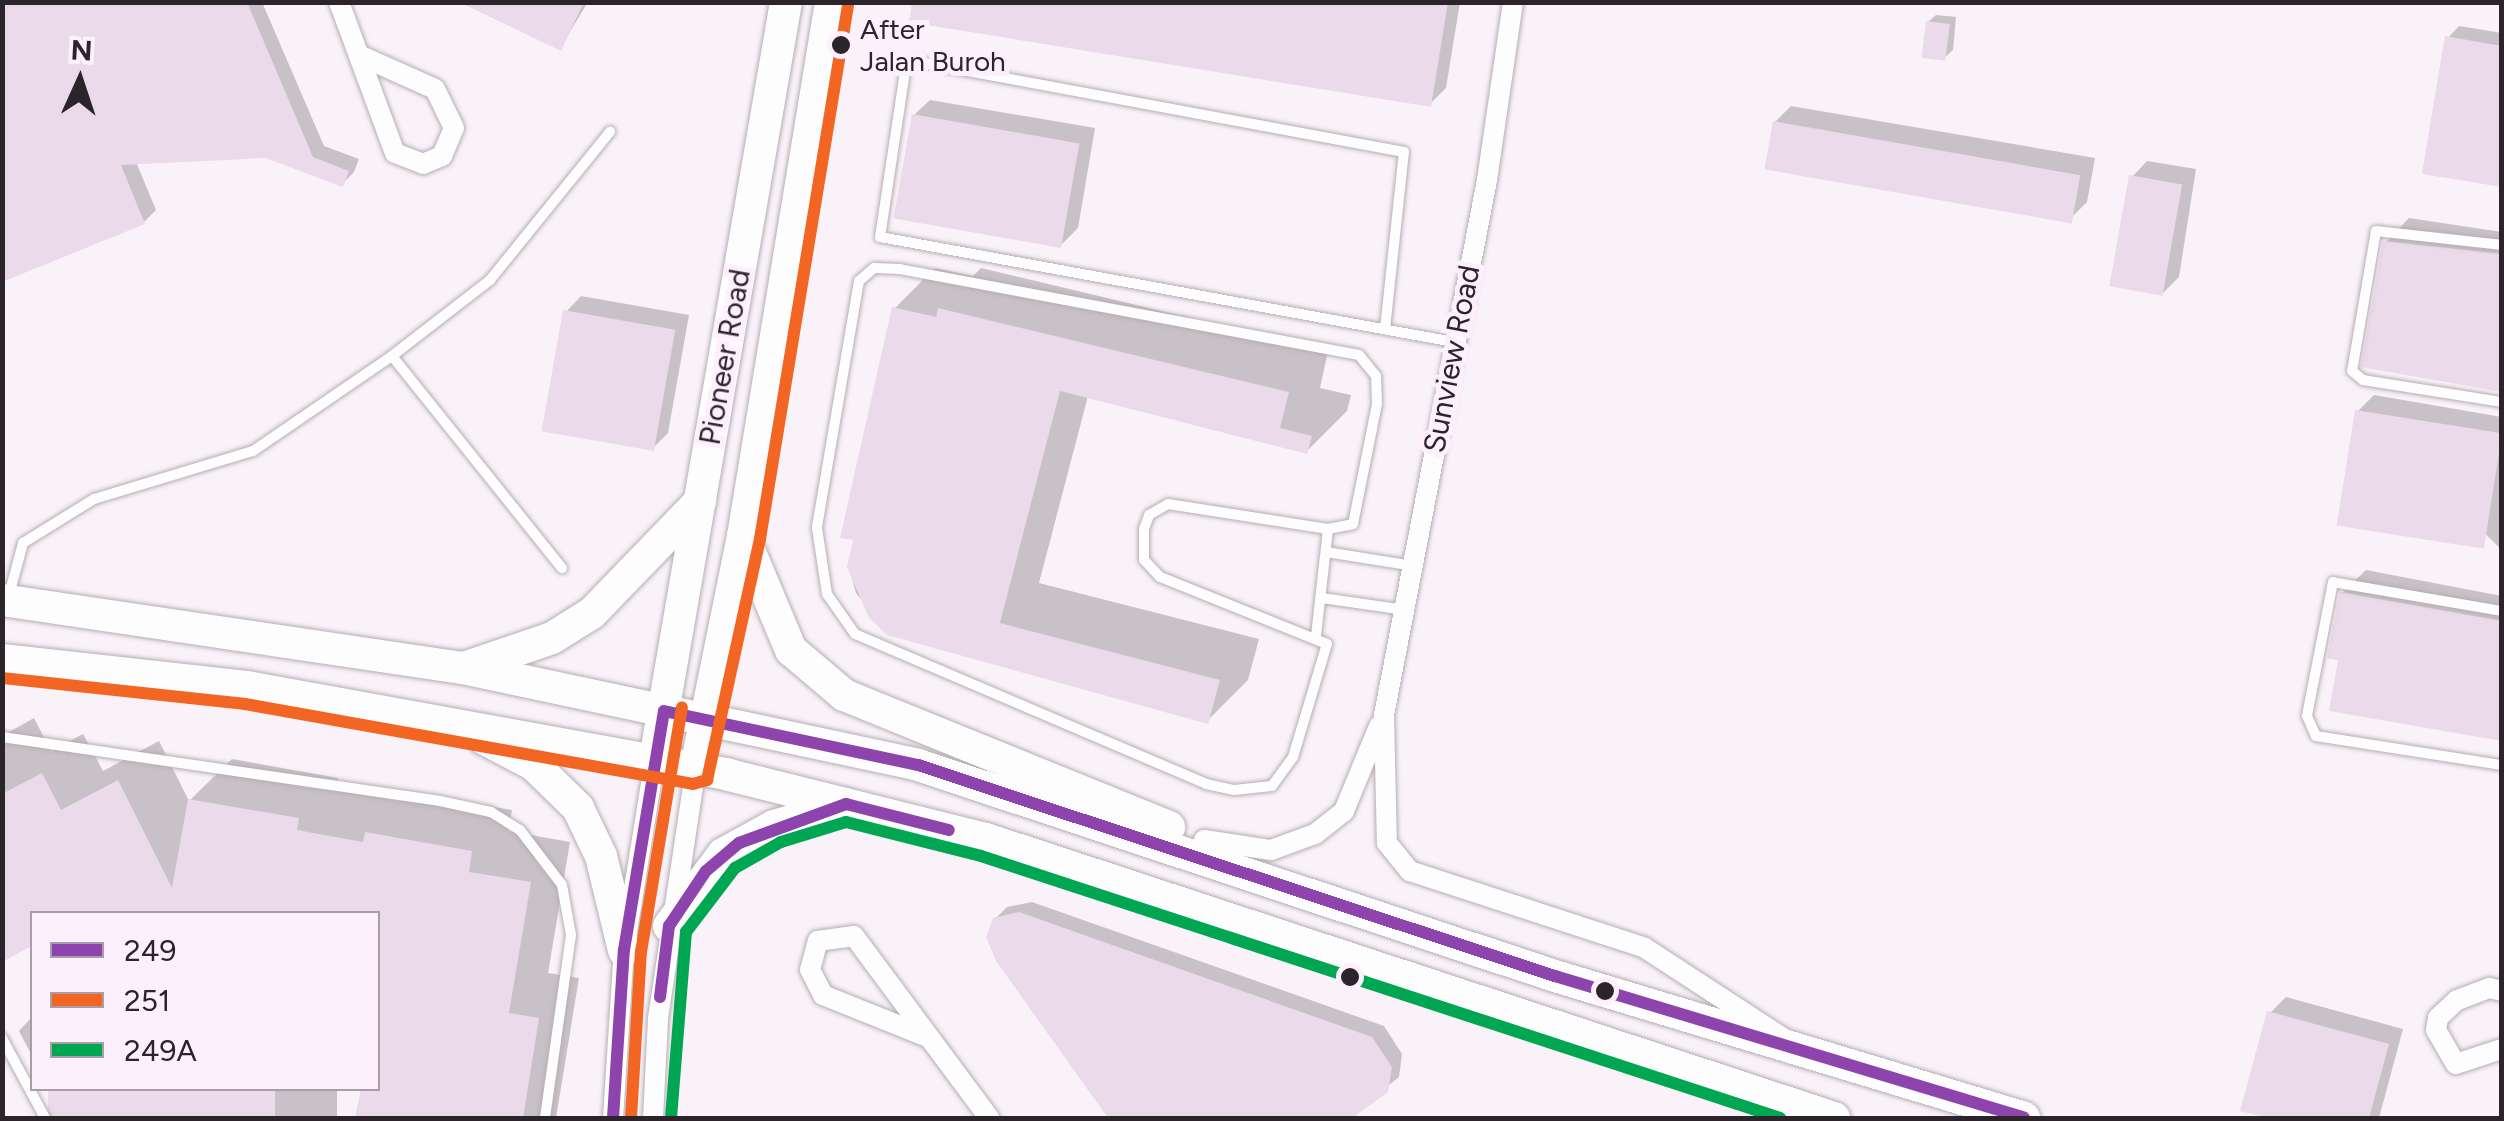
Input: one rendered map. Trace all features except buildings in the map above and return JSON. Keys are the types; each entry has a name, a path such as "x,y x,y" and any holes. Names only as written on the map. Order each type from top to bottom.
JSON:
{"main road":[{"name":"Pioneer Road","path":"655,758 786,2"},
{"name":"Pioneer Road","path":"696,766 743,536 831,2"},
{"path":"462,668 552,638 592,614 700,502"},
{"path":"743,536 791,650 844,694 906,725 1204,840 1346,908"},
{"path":"5,600 462,668 918,765 1804,1055 2024,1118"},
{"path":"2,660 247,687 696,766 986,839 1834,1118"},
{"path":"457,724 534,765 578,808 601,856 624,950"},
{"path":"669,926 723,854 774,826 846,804"}],"street":[{"path":"339,2 395,153 412,164 442,156 454,128 435,89 359,55"},
{"name":"Sunview Road","path":"1204,840 1271,850 1315,834 1344,811 1384,715 1487,180 1513,2"},
{"name":"Sunview Road","path":"1384,715 1384,828 1387,843 1410,871 1645,948 1736,1002 1804,1055"},
{"path":"613,1118 624,950 655,758"},
{"path":"653,1118 669,926 696,766"},
{"path":"925,1036 823,995 810,970 818,941 854,936 989,1118"},
{"path":"2502,991 2489,988 2457,1000 2438,1018 2436,1030 2456,1064 2502,1049"}],"lane":[{"path":"1384,328 1404,152 915,61 904,69 880,236 1454,342"},
{"path":"5,600 23,543 94,499 253,451 392,356 490,280 610,132"},
{"path":"2502,244 2376,230 2352,357 2352,371 2363,380 2502,402"},
{"path":"874,268 900,269 1359,355 1376,376 1377,404 1353,524 1328,529 1168,504 1149,515 1142,544 1144,560 1160,577 1316,636 1329,648 1294,756 1272,786 1234,790 855,634 827,594 817,528 859,281 874,268"},
{"path":"392,356 562,568"},
{"path":"1316,636 1328,529"},
{"path":"1326,552 1414,566"},
{"path":"2502,611 2333,582 2307,716 2316,736 2502,766"},
{"path":"1322,598 1406,610"},
{"path":"2,737 440,801 491,812 520,830 562,885 572,935 545,1118"},
{"path":"2,1038 44,1118"}],"transit line":[{"name":"251","path":"2,678 245,704 693,784 707,780 760,539 848,5"},
{"name":"251","path":"631,1118 641,952 682,707"},
{"name":"249","path":"613,1118 624,950 664,711 918,765 1555,976 2024,1118"},
{"name":"249","path":"660,997 669,926 706,871 739,843 846,804 949,830"},
{"name":"249A","path":"671,1118 686,932 735,868 781,842 846,822 981,856 1780,1118"}],"place":[{"name":"After Jalan Buroh","path":"841,45"}]}
